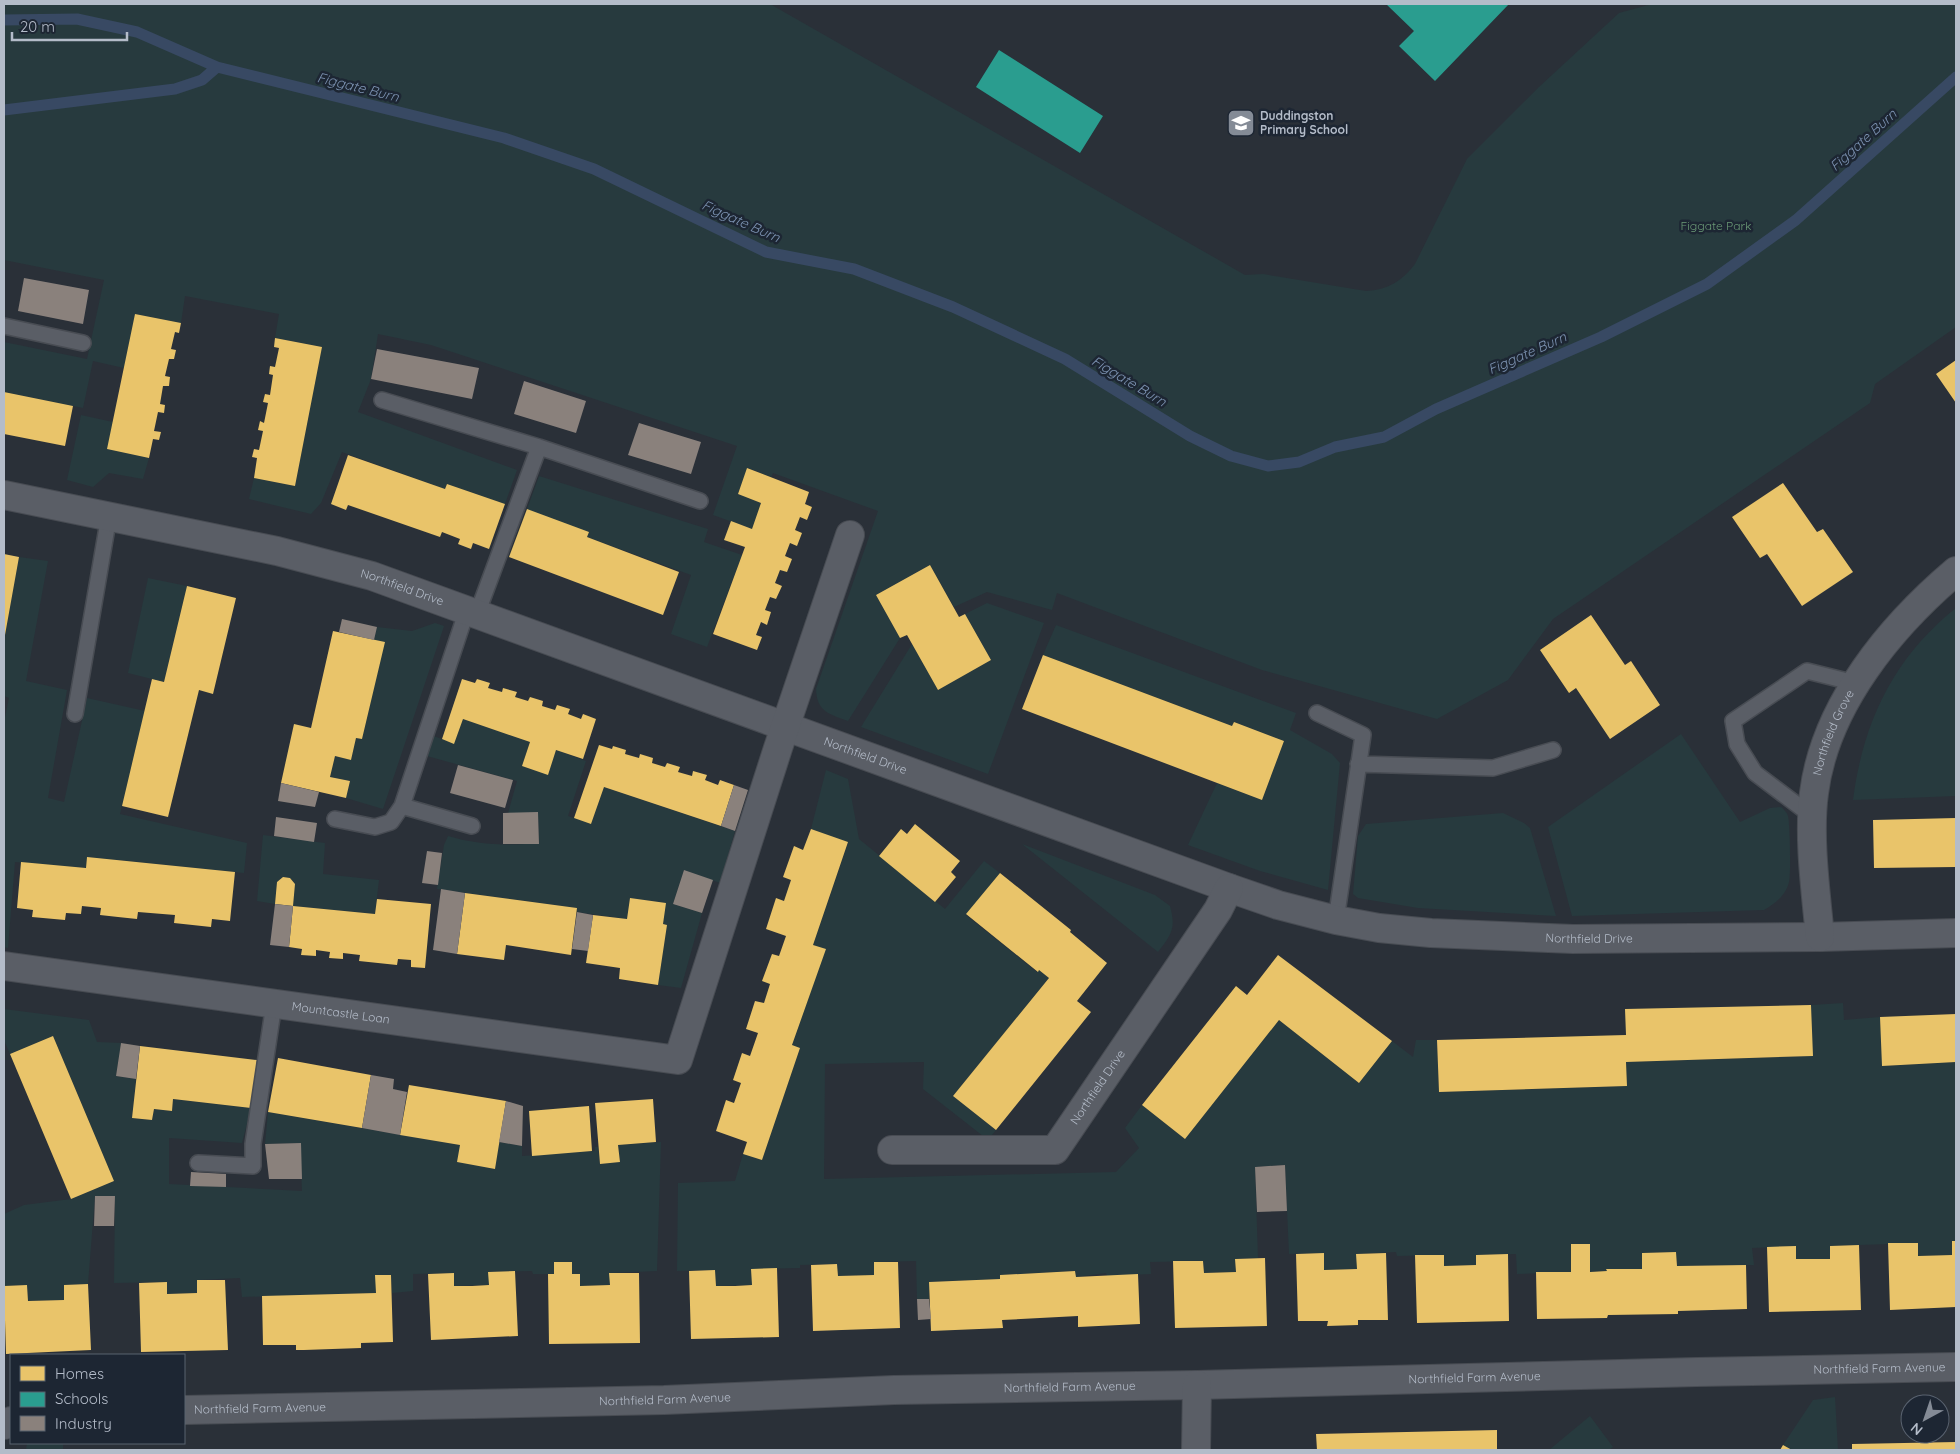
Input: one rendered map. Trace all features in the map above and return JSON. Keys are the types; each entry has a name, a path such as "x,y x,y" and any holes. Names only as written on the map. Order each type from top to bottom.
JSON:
{"street":[{"name":"Northfield Drive","path":"4,495 277,551 372,576 1229,888 1278,905 1336,920 1379,928 1431,933 1573,939 1820,937 1956,933"},
{"path":"786,726 850,535"},
{"name":"Northfield Grove","path":"1820,937 1812,816 1814,792 1829,737 1855,683 1893,632 1919,604 1956,571"},
{"name":"Mountcastle Loan","path":"4,966 678,1060 786,726"},
{"name":"Northfield Drive","path":"892,1150 1055,1150 1218,910 1229,888"},
{"name":"Northfield Farm Avenue","path":"185,1410 664,1400 904,1390 1956,1367"},
{"path":"1196,1450 1197,1385"}],"lane":[{"path":"4,326 83,343"},
{"path":"382,400 539,447 700,501"},
{"path":"335,819 376,827 391,822 402,806 472,612 539,447"},
{"path":"75,714 110,516"},
{"path":"1812,816 1754,773 1737,744 1733,721 1807,671 1855,683"},
{"path":"1317,713 1363,735 1336,920"},
{"path":"1358,764 1494,768 1552,750"},
{"path":"402,806 472,826"},
{"path":"198,1163 253,1166 253,1144 274,1004"}],"green space":[{"name":"Figgate Park","path":"4,4 770,4 1245,275 1263,274 1366,291 1381,289 1394,284 1410,270 1415,264 1467,159 1539,87 1619,13 1652,4 1956,4 1956,327 1875,384 1870,403 1553,619 1508,680 1437,719 1262,670 1057,593 1052,610 987,592 954,607 930,565 876,595 900,638 848,721 825,711 819,703 816,689 878,511 773,473 771,477 748,468 738,494 761,503 752,529 713,515 737,446 431,345 378,334 371,379 358,412 517,470 505,504 447,484 445,489 342,452 321,503 311,514 249,499 254,478 295,486 322,347 275,338 279,314 185,296 181,323 135,314 124,368 93,361 83,408 4,392 4,342 87,359 104,280 4,260"},
{"path":"81,415 113,422 108,449 149,458 143,479 109,473 93,487 67,480"},
{"path":"539,476 708,529 704,542 742,555 707,647 671,634 691,575 587,537 527,509"},
{"path":"19,557 48,561 26,681 67,690 48,798 64,802 87,698 145,711 120,814 247,843 244,873 87,857 86,868 15,862 8,948 4,947 4,722 9,698 4,696 4,640"},
{"path":"148,578 187,586 164,682 128,673"},
{"path":"987,603 1044,623 988,774 861,727 912,644 938,690 991,660 965,614"},
{"path":"1956,608 1956,796 1853,800 1865,744 1885,693 1915,648 1934,627"},
{"path":"435,623 444,626 383,809 346,798 350,781 330,777 335,756 351,760 356,738 362,739 384,643 374,640 377,627 412,631"},
{"path":"1056,625 1296,713 1290,730 1332,754 1340,763 1328,890 1260,871 1188,845 1217,783 1262,800 1284,741 1234,722 1232,726 1043,655"},
{"path":"463,719 530,742 522,766 548,774 556,750 586,761 568,816 591,824 604,787 735,831 720,883 684,870 673,904 702,913 681,988 658,985 667,925 663,924 665,903 630,898 627,919 577,912 577,908 437,889 444,845 448,836 493,844 539,843 538,813 508,813 517,781 427,756 433,736 454,743"},
{"path":"1681,734 1740,822 1770,808 1781,807 1787,813 1790,869 1789,882 1783,895 1764,910 1572,916 1548,827"},
{"path":"826,770 848,779 859,839 945,909 984,861 1000,873 966,915 1037,972 1039,970 1049,978 953,1096 996,1130 988,1140 923,1089 924,1062 825,1064 824,1179 1116,1172 1139,1148 1125,1128 1142,1105 1185,1139 1279,1020 1359,1083 1392,1041 1413,1057 1416,1040 1437,1040 1439,1092 1627,1086 1626,1062 1812,1056 1811,1005 1843,1003 1844,1020 1880,1017 1883,1066 1956,1062 1956,1241 1952,1242 1952,1255 1918,1256 1918,1243 1830,1246 1830,1259 1796,1259 1796,1246 1752,1248 1754,1265 1677,1266 1676,1252 1642,1253 1642,1269 1607,1269 1607,1271 1590,1272 1589,1244 1571,1244 1571,1272 1517,1274 1516,1254 1476,1255 1476,1265 1444,1266 1444,1255 1397,1256 1396,1252 1357,1254 1357,1269 1324,1270 1324,1253 1289,1254 1285,1165 1255,1167 1258,1258 1235,1259 1236,1272 1204,1273 1203,1261 1150,1262 1151,1274 1107,1276 1106,1273 1076,1277 1075,1271 1000,1275 1000,1279 929,1282 929,1299 917,1299 916,1261 874,1262 874,1275 838,1276 837,1264 800,1265 800,1268 752,1269 752,1285 716,1286 715,1270 677,1271 678,1183 735,1181 743,1154 762,1160 800,1048 792,1045 825,949 813,945 848,843 811,829"},
{"path":"1503,813 1530,828 1556,916 1418,908 1358,898 1353,894 1358,836 1366,824"},
{"path":"263,835 325,843 323,874 379,880 375,914 293,906 295,884 290,878 283,877 277,882 275,904 257,901"},
{"path":"1022,844 1155,895 1170,906 1173,925 1167,940 1158,952"},
{"path":"4,1009 89,1020 97,1042 121,1043 116,1076 136,1079 132,1118 152,1120 154,1109 172,1111 173,1099 251,1108 242,1143 169,1138 169,1184 302,1191 300,1143 265,1144 268,1112 460,1145 458,1162 495,1169 499,1142 522,1146 522,1156 595,1151 595,1147 598,1147 600,1164 620,1162 618,1145 661,1142 657,1271 610,1273 610,1285 580,1286 580,1274 572,1274 572,1262 554,1262 554,1274 533,1274 532,1271 489,1272 489,1285 454,1286 453,1273 413,1274 413,1291 392,1293 391,1275 376,1275 376,1293 242,1297 240,1278 197,1280 197,1293 167,1294 166,1282 114,1283 115,1196 95,1196 88,1284 64,1285 64,1300 28,1301 27,1285 4,1286 4,1214 24,1205 71,1199 114,1181 53,1036 10,1054 4,1040"},
{"path":"1835,1397 1838,1450 1792,1450 1783,1445 1813,1400"},
{"path":"1590,1416 1613,1447 1609,1450 1549,1450"},
{"path":"27,1444 63,1444 63,1450 26,1450"}],"building: Homes":[{"path":"135,314 181,323 179,333 175,332 171,349 176,350 174,359 169,359 165,376 170,377 169,386 163,386 160,404 165,405 164,413 158,412 154,431 161,432 159,440 153,439 149,458 107,449"},
{"path":"275,338 322,347 295,486 254,478 257,458 252,457 254,449 259,450 263,431 258,430 260,421 264,423 268,403 263,402 265,394 270,395 273,375 269,374 270,366 275,367 279,348 274,347"},
{"path":"1956,360 1956,403 1936,374"},
{"path":"4,392 73,406 65,446 4,434"},
{"path":"348,455 445,489 447,484 505,504 489,549 473,543 471,549 458,544 460,539 442,532 440,537 348,505 346,510 331,504"},
{"path":"747,468 809,492 805,504 812,507 807,520 800,517 795,530 802,533 797,546 790,543 785,556 792,559 787,572 780,570 775,583 782,586 776,599 770,597 765,610 771,612 767,625 761,622 756,635 762,637 757,650 713,634 745,547 724,540 731,521 752,529 761,503 738,494"},
{"path":"1783,483 1817,532 1823,529 1853,572 1802,606 1767,554 1760,558 1732,517"},
{"path":"527,509 589,532 587,537 679,572 663,615 509,557"},
{"path":"4,554 19,557 5,635 4,635"},
{"path":"930,565 959,617 965,614 991,660 938,690 907,635 900,638 876,595"},
{"path":"187,586 236,598 213,694 199,690 168,817 122,806 152,679 164,682"},
{"path":"1591,615 1625,665 1631,661 1660,705 1610,739 1576,688 1569,693 1540,650"},
{"path":"333,631 385,642 362,739 356,738 351,760 335,756 330,777 350,781 346,798 281,783 294,724 311,728"},
{"path":"1043,655 1232,726 1234,722 1284,741 1262,800 1022,709"},
{"path":"462,679 475,683 477,679 490,683 488,688 502,692 503,688 517,692 515,697 528,701 530,697 543,701 542,706 555,710 557,705 570,709 568,714 581,719 583,714 596,719 583,759 556,750 548,775 522,766 530,742 463,719 454,744 442,739"},
{"path":"599,745 612,749 613,746 626,750 625,754 639,758 640,754 653,758 652,763 665,767 667,763 680,767 678,772 692,776 693,771 707,775 705,780 718,785 720,780 734,785 721,826 604,787 591,824 574,818"},
{"path":"1956,818 1956,867 1874,868 1873,820"},
{"path":"915,824 960,861 951,872 956,877 935,902 879,856 901,829 907,834"},
{"path":"811,829 848,842 813,945 826,949 792,1045 800,1048 762,1160 743,1154 747,1142 716,1131 726,1100 734,1103 741,1083 733,1080 742,1053 750,1056 758,1033 746,1029 755,1001 764,1003 770,984 762,981 772,954 779,956 786,936 766,929 776,898 784,901 791,880 783,877 794,846 803,850"},
{"path":"87,857 235,872 230,921 212,919 211,927 174,923 175,915 138,912 137,919 100,915 101,908 82,906 81,914 66,913 65,920 32,917 33,910 17,908 21,862 86,868"},
{"path":"1000,873 1071,930 1070,932 1107,963 1077,1001 1091,1012 996,1130 953,1096 1049,978 1039,970 1038,972 966,914"},
{"path":"283,877 290,878 295,884 293,906 275,904 277,882"},
{"path":"465,893 577,908 571,955 506,945 504,960 457,954"},
{"path":"630,898 666,903 663,924 667,925 658,985 619,979 620,968 586,963 593,915 627,919"},
{"path":"377,899 431,904 425,968 411,967 411,960 398,959 397,965 359,961 360,955 343,953 343,959 329,958 330,952 316,950 316,956 301,955 302,949 289,947 293,906 375,914"},
{"path":"1278,955 1392,1041 1359,1083 1279,1020 1185,1139 1142,1105 1236,986 1247,995"},
{"path":"1811,1005 1813,1056 1626,1062 1627,1086 1439,1092 1437,1040 1626,1035 1625,1009"},
{"path":"1956,1014 1956,1062 1882,1066 1880,1017"},
{"path":"53,1036 114,1181 71,1199 10,1054"},
{"path":"140,1046 257,1060 251,1108 173,1099 172,1111 154,1109 152,1120 132,1118"},
{"path":"278,1058 371,1075 362,1128 268,1112"},
{"path":"409,1085 506,1101 495,1169 457,1162 460,1145 400,1135"},
{"path":"653,1099 656,1142 618,1145 620,1162 600,1164 595,1103"},
{"path":"589,1106 592,1151 532,1156 529,1111"},
{"path":"1952,1241 1956,1241 1956,1307 1890,1310 1888,1243 1918,1243 1918,1256 1952,1255"},
{"path":"1571,1244 1590,1244 1590,1272 1607,1271 1606,1269 1642,1269 1642,1253 1676,1252 1677,1266 1746,1265 1747,1309 1678,1311 1678,1314 1608,1315 1607,1318 1537,1319 1536,1272 1571,1272"},
{"path":"1859,1245 1861,1310 1769,1312 1767,1247 1796,1246 1796,1259 1830,1259 1830,1246"},
{"path":"1324,1253 1324,1270 1357,1269 1356,1254 1386,1253 1388,1320 1358,1320 1358,1325 1327,1326 1328,1321 1298,1321 1296,1254"},
{"path":"1508,1254 1509,1321 1417,1323 1415,1255 1444,1255 1444,1266 1476,1265 1476,1255"},
{"path":"1265,1258 1267,1326 1175,1328 1173,1261 1203,1261 1204,1273 1236,1272 1235,1259"},
{"path":"554,1262 572,1262 572,1274 580,1274 580,1286 610,1285 609,1273 639,1273 640,1343 549,1344 548,1274 554,1274"},
{"path":"874,1262 898,1262 900,1328 813,1331 811,1265 837,1264 838,1276 874,1275"},
{"path":"777,1268 779,1337 691,1339 689,1271 715,1270 716,1286 735,1286 752,1285 751,1269"},
{"path":"515,1271 518,1336 431,1340 428,1274 454,1273 454,1286 472,1286 489,1285 488,1272"},
{"path":"1075,1271 1076,1277 1138,1274 1140,1324 1078,1327 1078,1316 1002,1320 1003,1328 931,1331 929,1282 1000,1279 1000,1275"},
{"path":"375,1275 391,1275 393,1342 361,1343 361,1348 304,1350 296,1350 296,1345 263,1345 262,1296 376,1293"},
{"path":"197,1280 225,1280 228,1350 141,1352 139,1283 167,1282 167,1294 197,1293"},
{"path":"88,1284 91,1350 6,1354 4,1286 27,1285 28,1301 64,1300 64,1285"},
{"path":"1497,1430 1497,1450 1317,1450 1316,1434"},
{"path":"1950,1442 1956,1442 1956,1450 1852,1450 1852,1444 1950,1444"},
{"path":"1783,1445 1792,1450 1780,1450"}],"building: Schools":[{"path":"1386,4 1509,4 1435,81 1399,46 1414,31"},
{"path":"999,50 1103,116 1080,153 976,87"}],"building: Industry":[{"path":"24,278 89,290 83,324 18,311"},
{"path":"377,349 479,368 472,399 371,379"},
{"path":"524,381 586,401 576,433 514,414"},
{"path":"639,423 701,442 691,474 628,455"},
{"path":"342,619 377,627 374,640 339,632"},
{"path":"458,765 513,780 505,808 450,793"},
{"path":"281,783 319,792 315,807 278,801"},
{"path":"734,785 748,790 735,831 721,826"},
{"path":"538,812 539,844 503,844 503,813"},
{"path":"276,817 317,823 314,842 274,836"},
{"path":"427,851 442,853 438,885 422,883"},
{"path":"684,870 713,880 702,913 673,904"},
{"path":"441,889 465,893 457,954 433,950"},
{"path":"275,904 293,906 289,947 270,945"},
{"path":"577,912 593,915 588,951 572,949"},
{"path":"121,1043 140,1046 136,1079 116,1076"},
{"path":"371,1075 394,1079 393,1089 407,1092 400,1135 362,1128"},
{"path":"506,1101 523,1106 522,1146 499,1142"},
{"path":"301,1143 302,1179 269,1179 265,1144"},
{"path":"1285,1165 1287,1211 1257,1212 1255,1167"},
{"path":"191,1172 226,1174 226,1187 190,1186"},
{"path":"95,1196 115,1196 114,1226 94,1226"},
{"path":"917,1299 929,1299 931,1319 918,1320"}],"waterway":[{"name":"Figgate Burn","path":"4,20 77,19 137,32 217,67"},
{"name":"Figgate Burn","path":"4,110 175,89 202,80 217,67 504,138 594,169 766,252 854,269 953,307 1065,359 1190,436 1231,456 1268,466 1299,462 1335,447 1384,437 1436,409 1601,337 1707,284 1796,220 1956,77"}],"place":[{"name":"Duddingston Primary School","path":"1241,123"}]}
